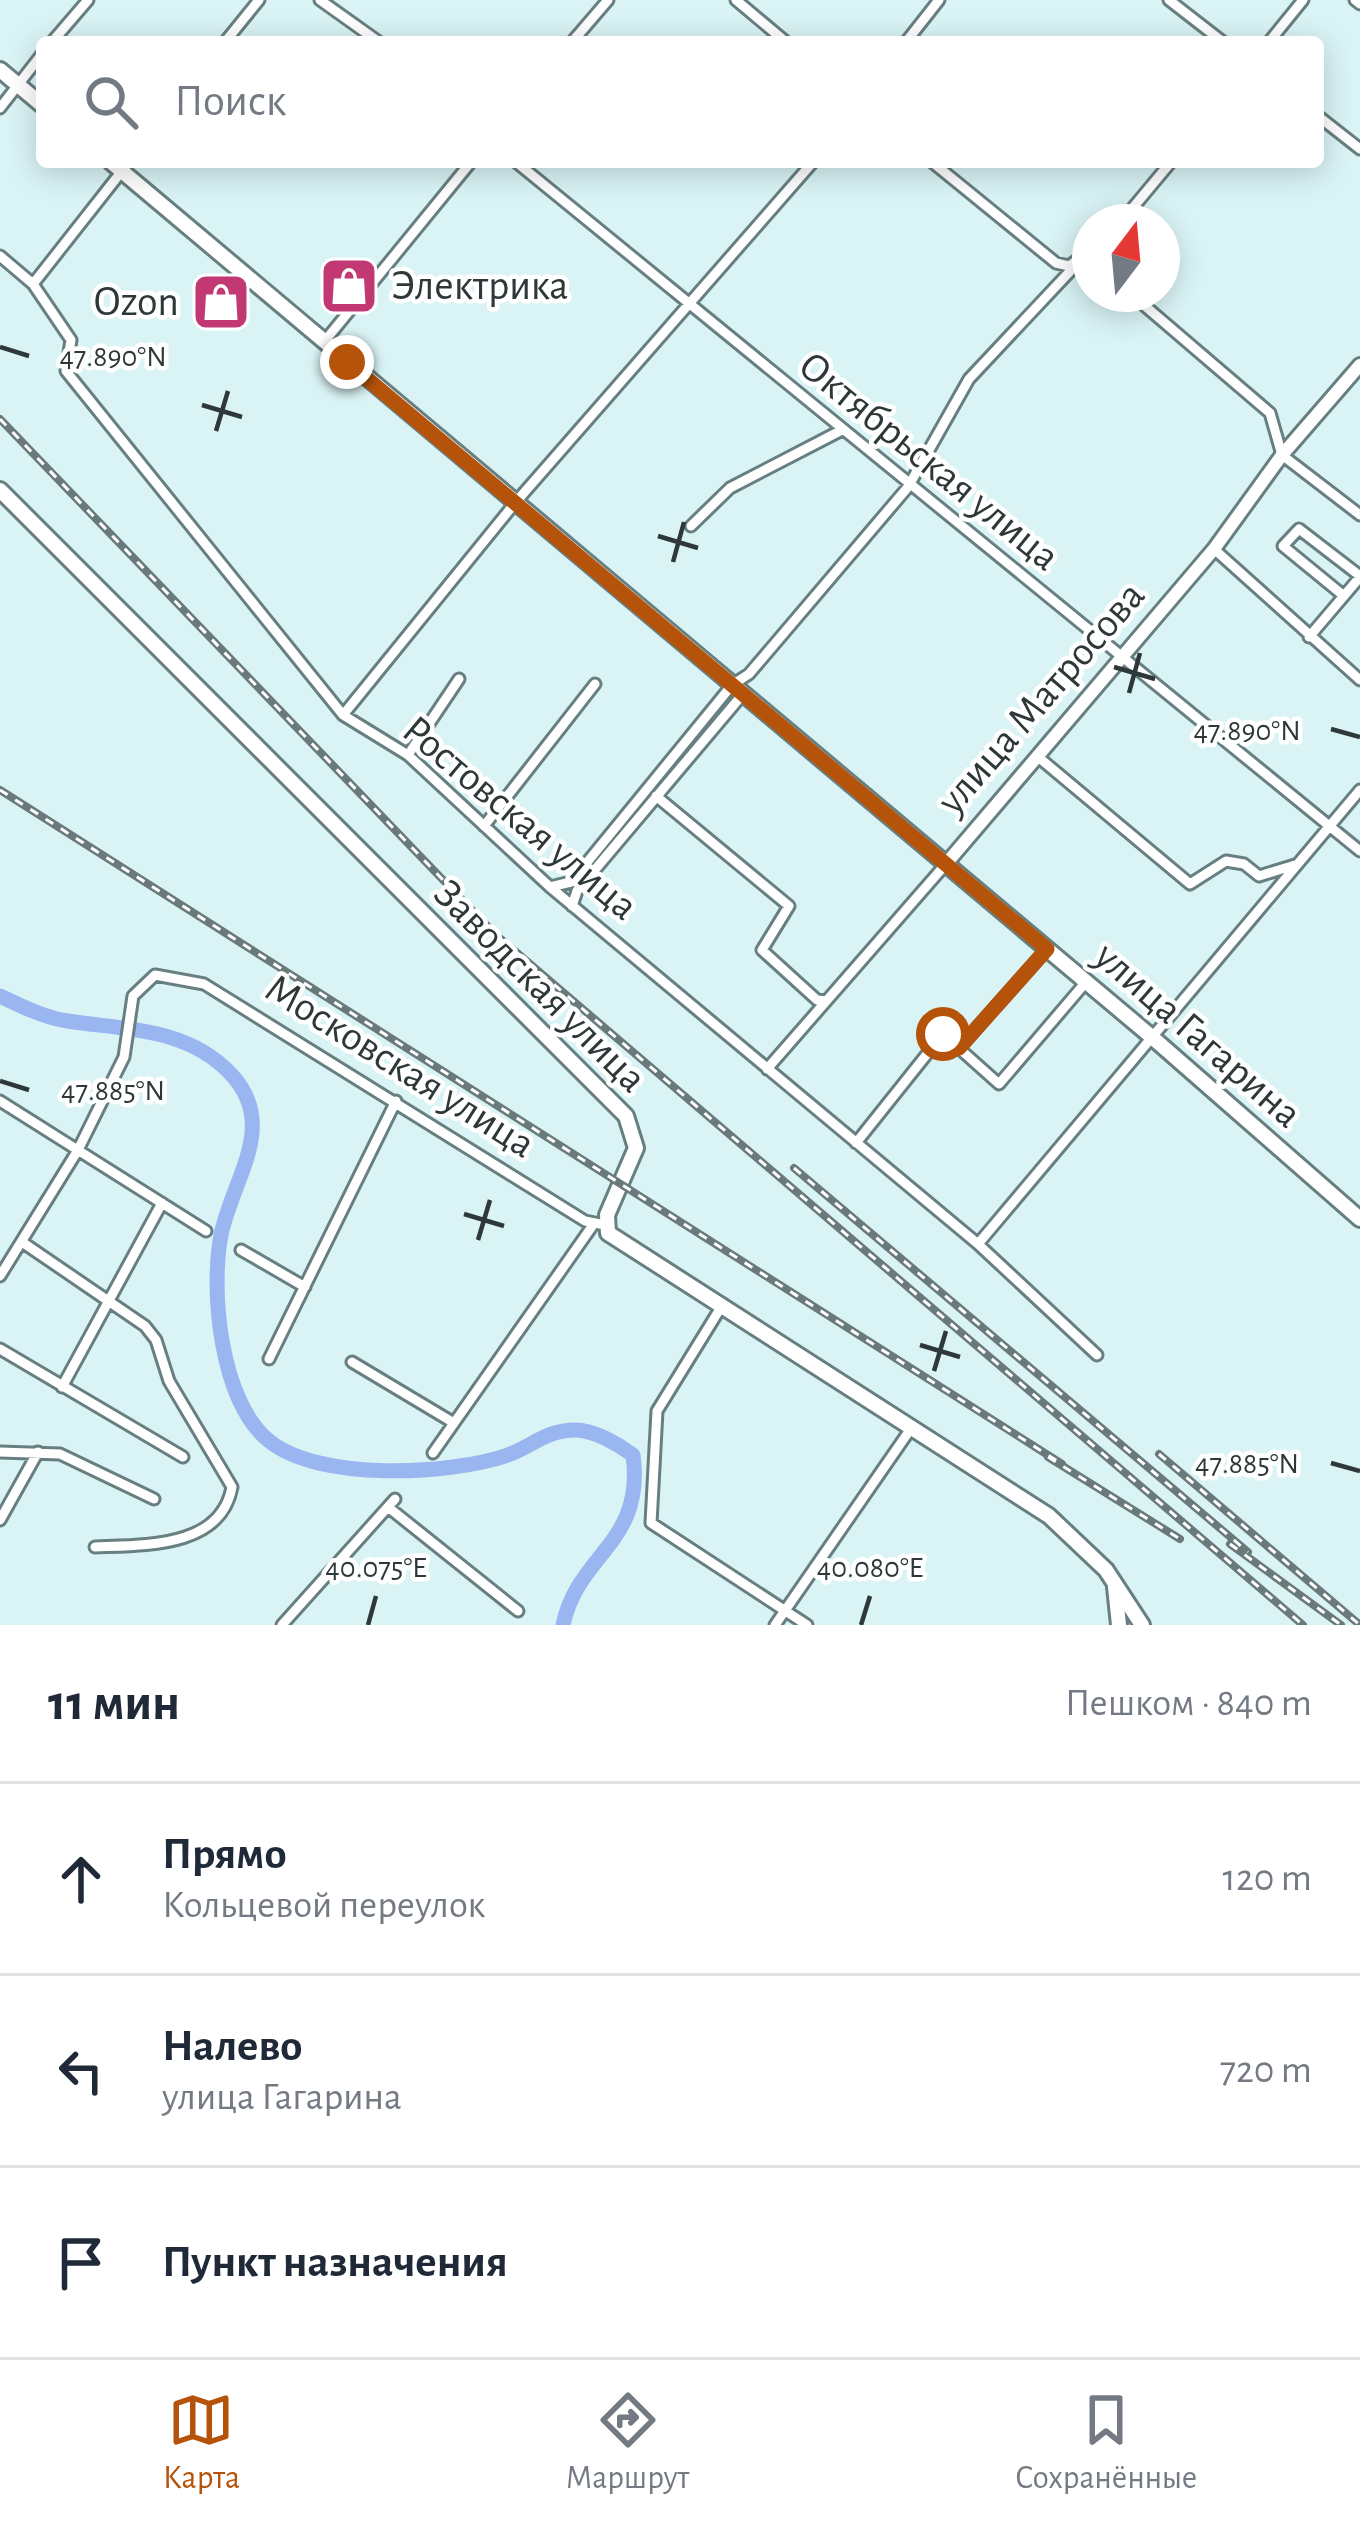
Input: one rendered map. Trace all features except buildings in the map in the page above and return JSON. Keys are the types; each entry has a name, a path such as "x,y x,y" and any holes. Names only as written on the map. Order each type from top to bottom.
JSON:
{"main road":[{"path":"0,70 36,100"},
{"name":"улица Гагарина","path":"123,168 323,342 1154,1038 1359,1216"},
{"name":"Заводская улица","path":"0,490 617,1106 632,1125 636,1148 599,1225"},
{"path":"599,1225 1065,1528 1114,1582 1142,1625"},
{"path":"1114,1582 1118,1625"}],"street":[{"path":"57,36 88,0"},
{"path":"230,36 260,0"},
{"path":"320,0 371,36"},
{"path":"577,36 608,0"},
{"path":"736,0 779,36"},
{"path":"911,36 939,0"},
{"path":"1169,0 1215,36"},
{"path":"1274,36 1303,0"},
{"path":"0,108 36,62"},
{"path":"1324,121 1360,149"},
{"path":"33,284 118,168"},
{"path":"323,342 465,168"},
{"name":"Октябрьская улица","path":"523,168 908,487 1360,851"},
{"path":"343,715 515,503 808,168"},
{"path":"939,168 1056,263 1072,264"},
{"path":"1135,204 1166,168"},
{"name":"Ростовская улица","path":"0,256 33,284 71,340 66,371 343,715 408,755 550,887 978,1244 1097,1355"},
{"path":"572,906 577,891 749,674 908,487 969,379 1072,271"},
{"path":"1152,312 1270,413 1282,455 1360,514"},
{"name":"улица Матросова","path":"767,1069 1214,549 1282,455 1360,365"},
{"path":"691,526 730,488 840,431"},
{"path":"1310,637 1360,577 1299,529 1283,546 1344,596"},
{"path":"1214,549 1360,680"},
{"path":"408,755 460,679"},
{"path":"484,826 596,684"},
{"path":"550,887 571,882 737,690"},
{"path":"1037,756 1190,884 1226,861 1244,864 1259,876 1298,865"},
{"path":"978,1244 1360,790"},
{"path":"656,796 789,906 761,950 817,1000 826,1001"},
{"path":"959,1048 1047,949"},
{"name":"Московская улица","path":"78,1150 124,1057 133,996 154,975 204,984 599,1225"},
{"path":"856,1143 943,1034 999,1084 1086,982"},
{"path":"0,1101 206,1231"},
{"path":"269,1359 396,1101"},
{"path":"0,1276 78,1150"},
{"path":"62,1387 162,1203"},
{"path":"433,1454 599,1225"},
{"path":"22,1242 156,1340 169,1381 232,1487 229,1505 198,1534 95,1547"},
{"path":"241,1250 305,1287"},
{"path":"722,1304 657,1411 651,1523 807,1625"},
{"path":"0,1348 183,1457"},
{"path":"352,1362 454,1424"},
{"path":"775,1625 914,1426"},
{"path":"0,1451 38,1452 77,1461 154,1499"},
{"path":"0,1520 38,1452"},
{"path":"282,1625 391,1503 518,1611"}],"waterway":[{"path":"0,996 59,1019 174,1039 213,1058 244,1093 252,1132 221,1235 219,1315 239,1400 268,1440 318,1463 385,1471 483,1462 575,1430 598,1435 633,1455 629,1509 582,1581 563,1625"}],"railway":[{"path":"0,419 495,934 1303,1625"},
{"path":"0,790 1062,1464"},
{"path":"794,1168 1248,1552"},
{"path":"1159,1454 1360,1625"},
{"path":"1048,1457 1180,1539"},
{"path":"1230,1544 1341,1625"}],"place":[{"name":"Электрика","path":"349,286"},
{"name":"Ozon","path":"221,302"}],"route":[{"path":"347,362 1047,949 959,1048 943,1034"}]}
